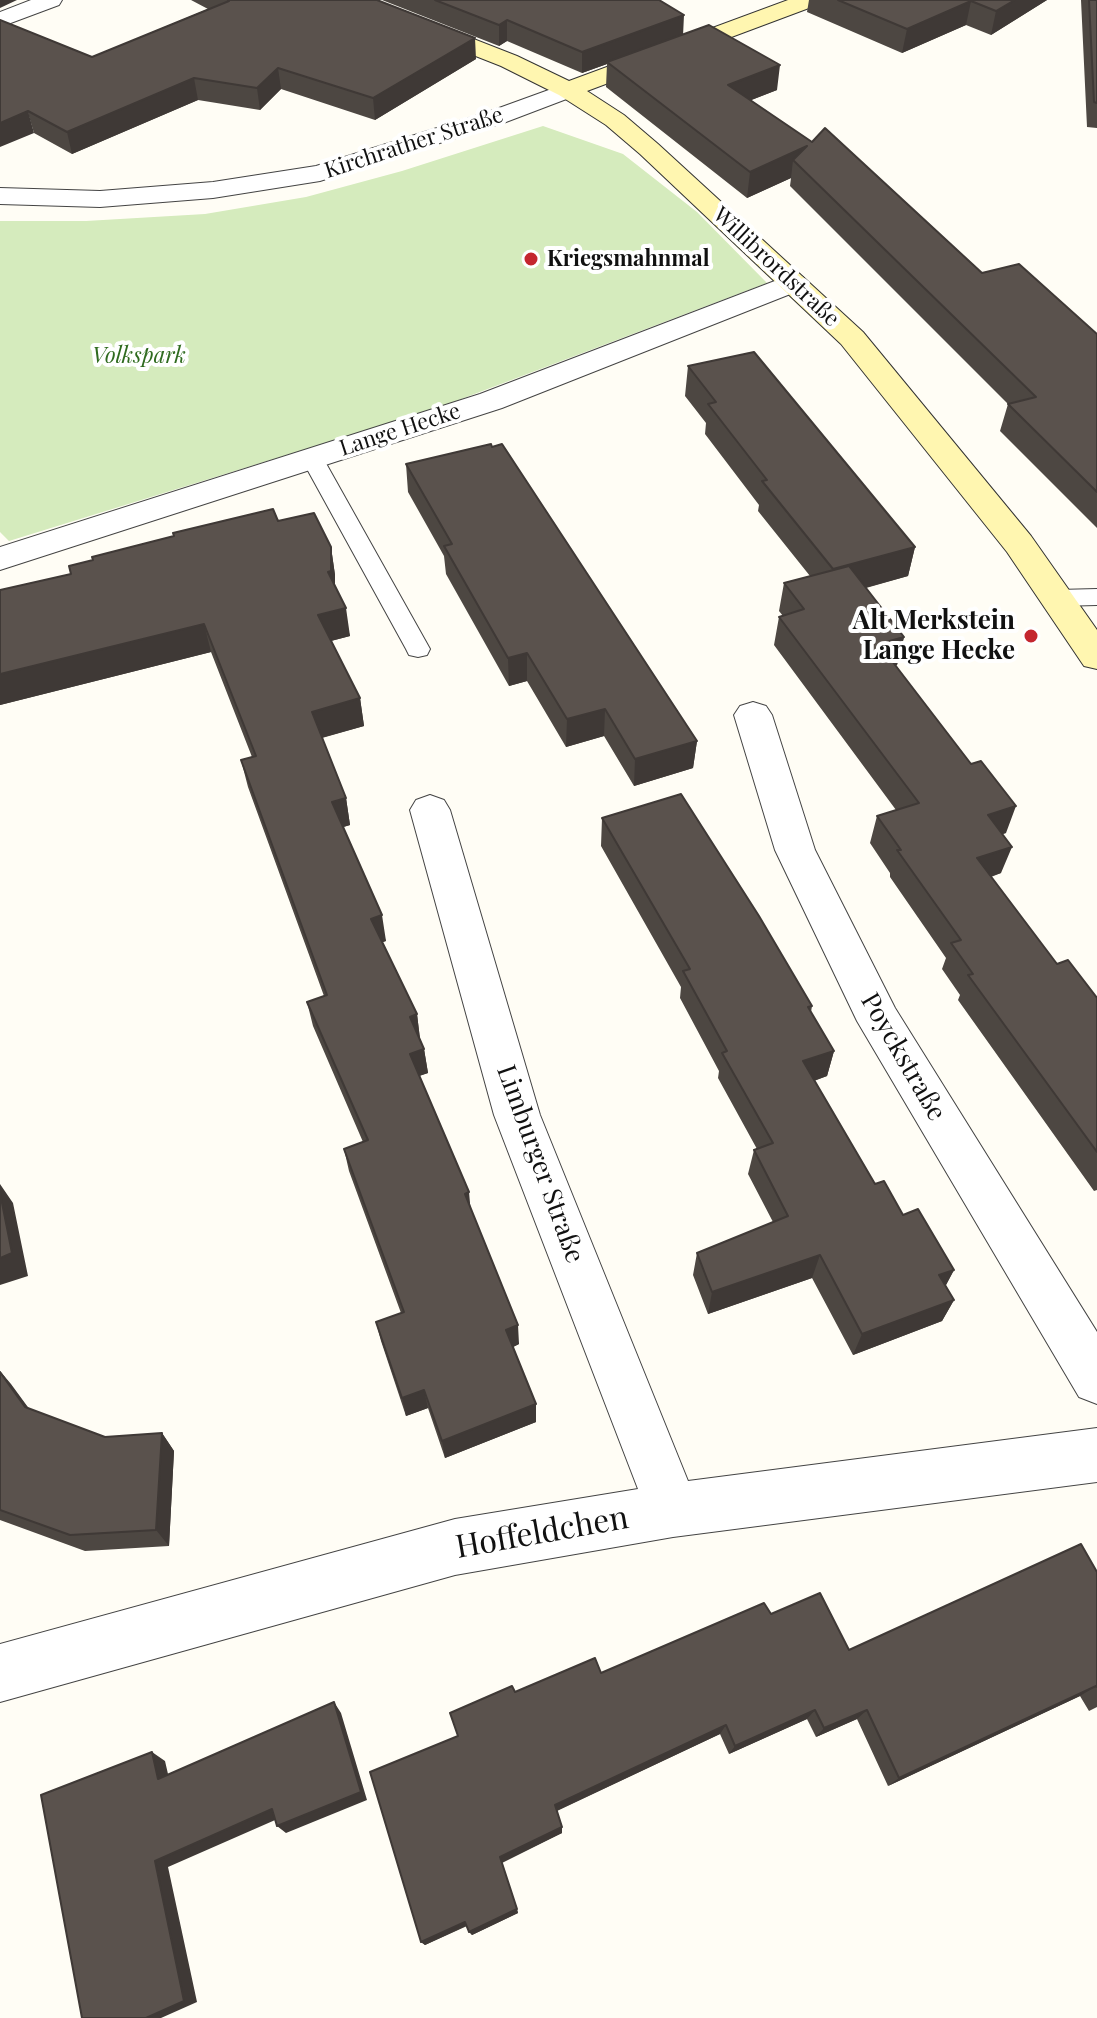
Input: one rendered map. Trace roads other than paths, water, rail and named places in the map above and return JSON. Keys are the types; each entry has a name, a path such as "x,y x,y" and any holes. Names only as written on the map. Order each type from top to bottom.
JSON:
{"main road":[{"name":"Willibrordstraße","path":"354,0 509,61 568,90 624,127 852,338 948,454 1058,598 1097,657"},
{"name":"Kirchrather Straße","path":"568,90 795,2"}],"street":[{"path":"0,20 51,0"},
{"name":"Kirchrather Straße","path":"0,196 114,198 213,190 320,173 497,117 568,90"},
{"name":"Lange Hecke","path":"0,559 491,401 793,283"},
{"name":"Poyckstraße","path":"753,715 795,850 879,1021 1097,1379"},
{"name":"Limburger Straße","path":"430,810 517,1115 673,1510"},
{"name":"Hoffeldchen","path":"0,1673 455,1547 673,1510 1097,1455"}],"lane":[{"path":"312,458 418,649"},
{"path":"1058,598 1097,597"}],"place":[{"name":"Kriegsmahnmal","path":"531,259"},
{"name":"Alt Merkstein Lange Hecke","path":"1031,636"}],"park label":[{"name":"Volkspark","path":"139,356"}]}
